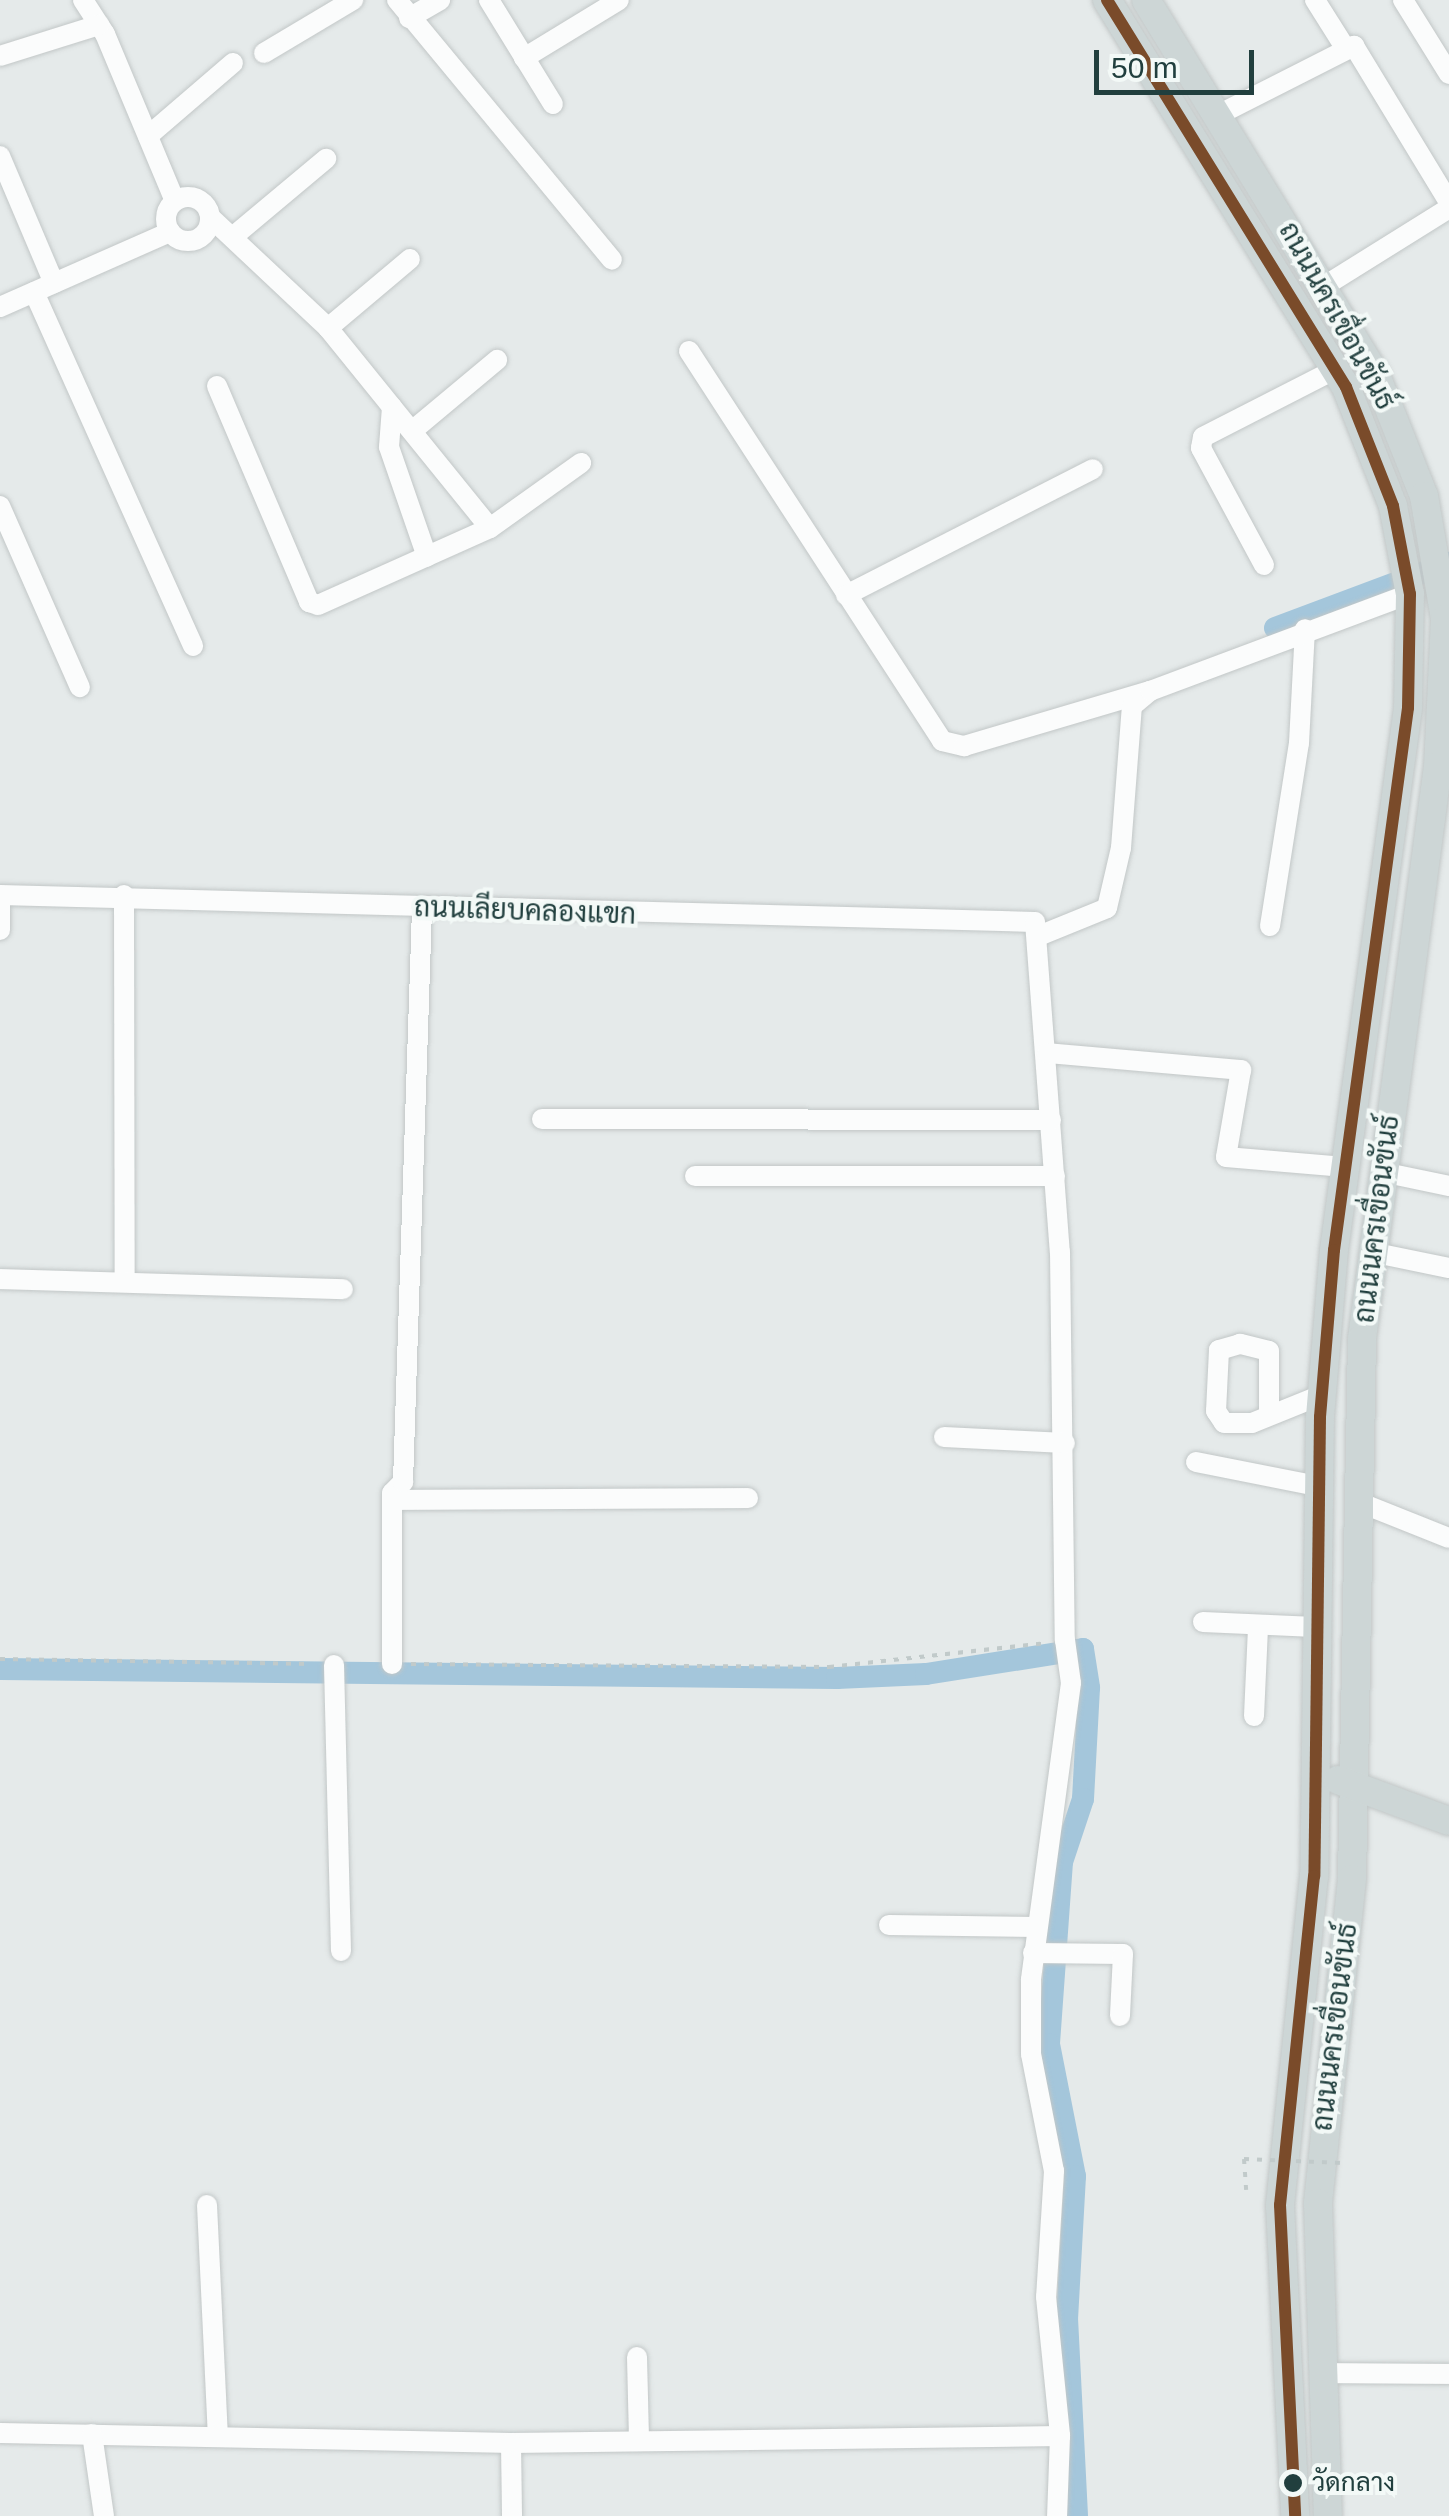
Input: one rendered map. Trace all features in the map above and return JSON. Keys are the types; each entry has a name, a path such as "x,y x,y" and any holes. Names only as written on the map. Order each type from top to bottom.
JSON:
{"main road":[{"name":"ถนนนครเขื่อนขันธ์","path":"1108,0 1336,369 1392,506 1408,581 1412,630 1408,708 1345,1168 1321,1396 1314,1876 1280,2205 1295,2516"},
{"name":"ถนนนครเขื่อนขันธ์","path":"1146,0 1326,285 1376,372 1404,442 1437,558 1444,619 1440,748 1371,1252 1356,1500 1352,1879 1322,2125 1321,2374 1328,2516"},
{"path":"1170,100 1197,83"},
{"path":"1370,986 1406,991"},
{"path":"1315,1627 1356,1627"},
{"path":"1318,1776 1356,1782 1449,1821"}],"street":[{"path":"264,53 353,0"},
{"path":"440,0 403,9 612,260"},
{"path":"489,0 552,104"},
{"path":"524,58 618,0"},
{"path":"1315,0 1344,46 1362,51 1449,205 1326,285"},
{"path":"1404,0 1449,74"},
{"path":"0,56 95,9 175,201"},
{"path":"1218,115 1344,46"},
{"path":"148,136 233,63"},
{"path":"0,156 54,284"},
{"path":"235,235 326,158"},
{"path":"170,232 167,212 175,201 197,198 210,217 235,235 328,328 490,528"},
{"path":"0,308 170,232 194,240 206,231 210,217"},
{"path":"328,328 410,259"},
{"path":"34,292 194,646"},
{"path":"689,351 942,741 964,746 1150,691 1305,630 1408,581"},
{"path":"412,432 497,360"},
{"path":"1264,565 1201,448 1203,436 1336,369"},
{"path":"216,386 309,602 329,603 490,528 581,463"},
{"path":"392,407 388,448 426,557"},
{"path":"846,594 1092,469"},
{"path":"0,506 80,687"},
{"path":"1270,926 1299,743 1305,630"},
{"path":"1056,2516 1060,2436 1046,2297 1054,2171 1031,2054 1048,1953 1036,1927 1071,1714 1065,1640 1065,1443 1055,1176 1040,935 1108,908 1121,848 1128,714 1150,691"},
{"path":"0,895 0,930"},
{"name":"ถนนเลียบคลองแขก","path":"0,895 124,895 422,908 1022,918 1035,922 1040,935"},
{"path":"124,895 125,1282"},
{"path":"392,1664 392,1500 403,1482 422,908"},
{"path":"1047,1053 1240,1070 1226,1157 1345,1168"},
{"path":"542,1119 1051,1120"},
{"path":"1382,1172 1449,1186"},
{"path":"694,1176 1055,1176"},
{"path":"1371,1252 1449,1268"},
{"path":"0,1279 343,1289"},
{"path":"1269,1414 1321,1396"},
{"path":"944,1436 1065,1443"},
{"path":"1196,1462 1318,1486"},
{"path":"392,1500 748,1498"},
{"path":"1356,1500 1449,1538"},
{"path":"1203,1622 1315,1627"},
{"path":"1254,1716 1258,1627"},
{"path":"334,1674 341,1951"},
{"path":"888,1925 1036,1927"},
{"path":"1048,1953 1124,1954 1120,2016"},
{"path":"207,2205 218,2436"},
{"path":"636,2358 640,2441"},
{"path":"1321,2374 1449,2374"},
{"path":"0,2432 511,2443 1060,2436"},
{"path":"92,2434 104,2516"},
{"path":"511,2443 512,2516"}],"path":[{"path":"392,1664 829,1667 1065,1640"},
{"path":"0,1659 334,1674"},
{"path":"1246,2190 1244,2159 1343,2163"}],"waterway":[{"path":"1275,628 1449,563"},
{"path":"0,1669 837,1678 926,1674 1083,1649 1089,1688 1083,1799 1062,1862 1049,2044 1075,2176 1067,2318 1077,2516"}],"transit line":[{"path":"1107,0 1346,387 1393,506 1410,594 1408,708 1334,1250 1320,1417 1314,1876 1280,2205 1295,2516"}],"place":[{"name":"วัดกลาง","path":"1293,2483"}]}
